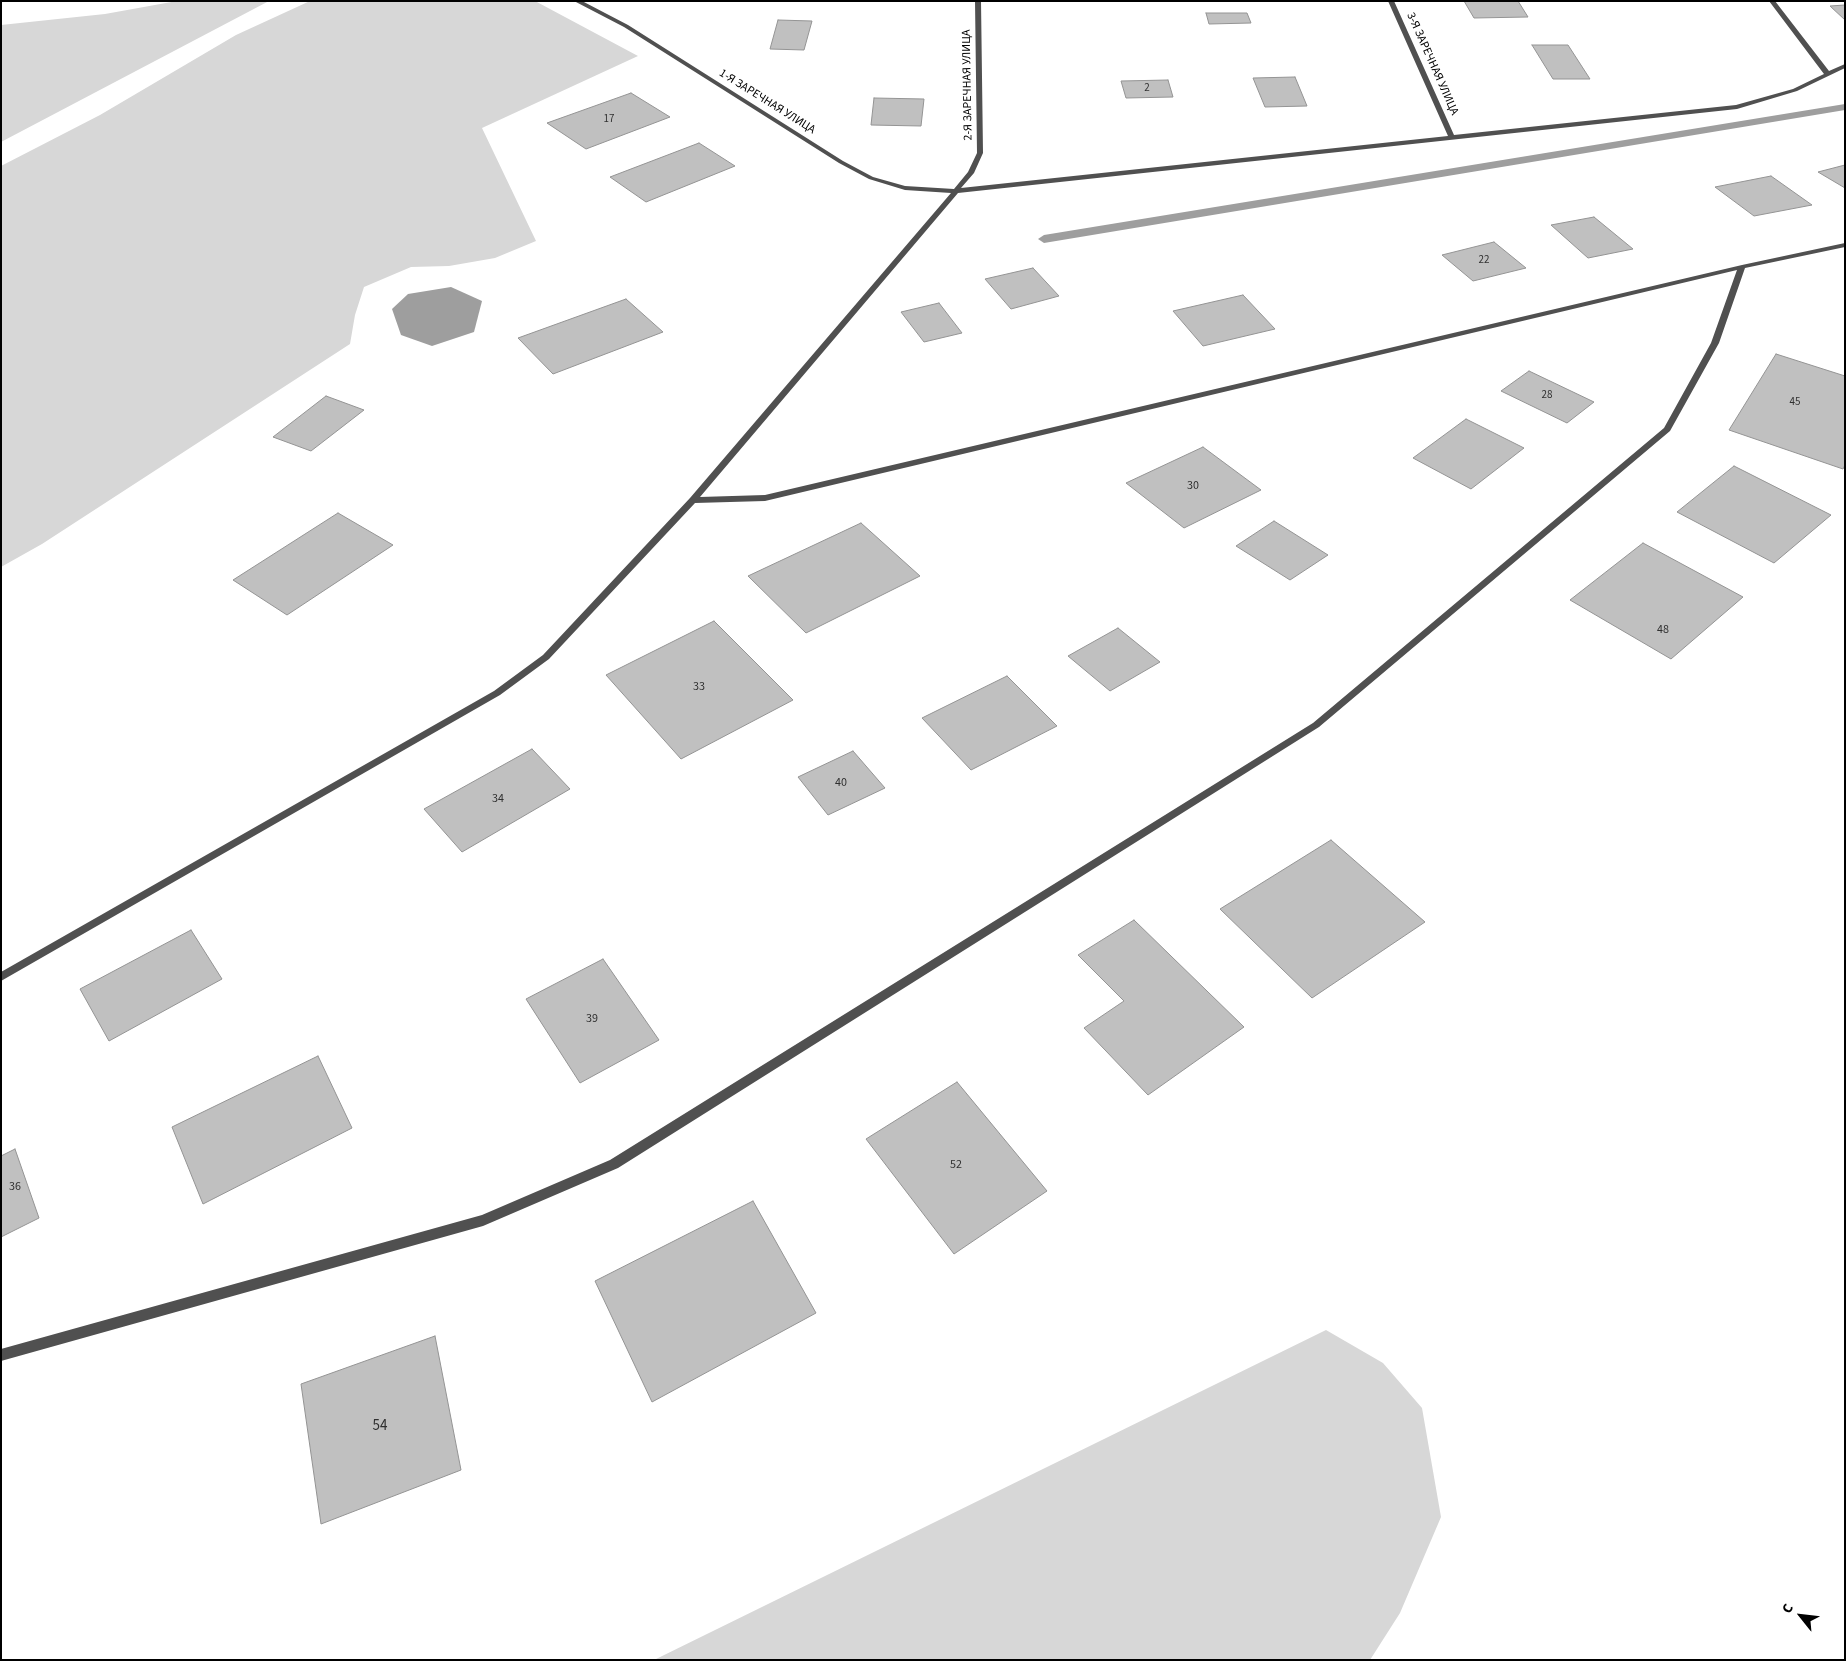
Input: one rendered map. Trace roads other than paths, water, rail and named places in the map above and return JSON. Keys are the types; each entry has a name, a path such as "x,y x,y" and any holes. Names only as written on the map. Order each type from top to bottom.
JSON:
{"street":[{"name":"1-Я ЗАРЕЧНАЯ УЛИЦА","path":"577,1 626,26 841,162 871,178 905,188 955,191 1737,107 1796,90 1827,73 1845,66"},
{"name":"2-Я ЗАРЕЧНАЯ УЛИЦА","path":"1,976 497,693 546,658 693,500 972,173 980,153 978,1"},
{"name":"3-Я ЗАРЕЧНАЯ УЛИЦА","path":"1391,1 1452,137"},
{"path":"1772,1 1827,73"},
{"path":"693,500 765,498 1742,267 1845,245"},
{"path":"1,1354 483,1220 614,1164 1316,725 1667,429 1715,344 1742,267"}],"waterway":[{"path":"1044,239 1845,107"}]}
